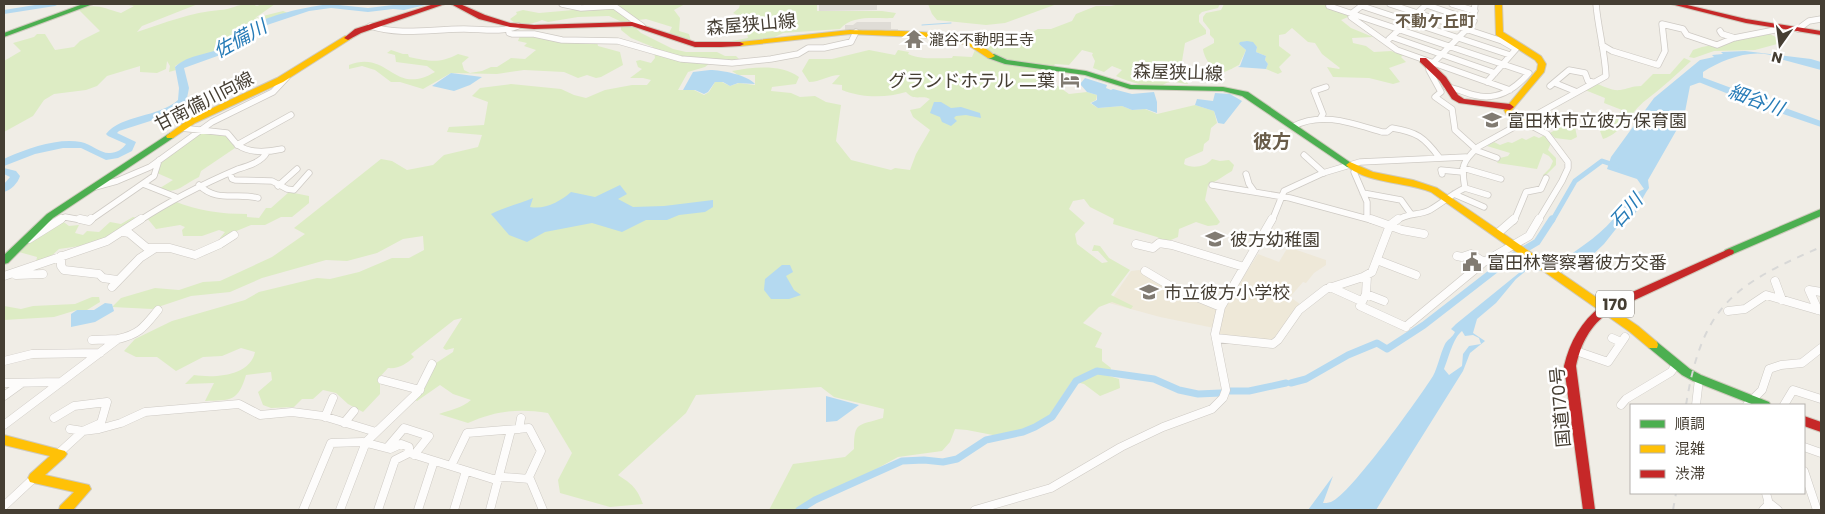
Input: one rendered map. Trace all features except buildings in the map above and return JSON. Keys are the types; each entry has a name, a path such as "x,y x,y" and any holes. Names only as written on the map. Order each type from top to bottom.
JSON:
{"main road":[{"path":"4,35 89,4"},
{"name":"甘南備川向線","path":"4,261 43,221 181,128 289,75 354,33 370,26 440,4"},
{"name":"森屋狭山線","path":"455,4 482,17 514,27 612,24 642,26 689,43 717,46 820,34 856,32 917,34 957,39 971,43 994,58 1005,62 1086,73 1126,87 1236,90 1249,96 1353,167 1369,174 1423,184 1450,196 1498,233 1632,328 1676,365 1699,379 1749,403"},
{"path":"1498,4 1500,9 1497,28 1499,33 1538,58 1542,65 1541,70 1510,107 1508,112 1524,122"},
{"path":"1675,4 1732,18 1821,33"},
{"path":"1513,52 1536,60 1542,65"},
{"path":"1429,63 1454,98 1466,103 1496,104 1510,107"},
{"name":"国道170号","path":"1588,510 1570,366 1573,350 1586,324 1604,309 1648,288 1821,212"},
{"path":"1805,421 1821,427"},
{"path":"4,440 61,454 34,478"},
{"path":"34,478 85,489 65,510"}],"street":[{"path":"565,4 581,8 614,6 642,26"},
{"path":"1331,4 1329,6 1529,73 1510,90 1498,97 1478,96 1447,87"},
{"path":"1390,4 1502,41 1513,52"},
{"path":"1385,43 1425,4 1474,21"},
{"path":"1452,4 1475,11"},
{"path":"1429,63 1442,54 1474,21 1475,4"},
{"path":"1465,188 1462,170 1466,157 1475,149 1607,74 1596,4"},
{"path":"1510,90 1429,63 1397,50 1351,17 1363,5 1458,38 1513,52"},
{"path":"1798,29 1809,21 1821,19"},
{"path":"1602,44 1612,51 1658,65 1665,57 1666,48 1662,24 1683,29 1687,35 1717,45 1735,38 1772,32 1780,29 1780,27"},
{"path":"370,26 418,32 514,27"},
{"path":"514,27 510,33 512,34 534,34 562,40 618,41 681,60 732,62 771,59 798,54 808,48 830,48 852,42 856,32"},
{"path":"1720,31 1722,34 1735,38"},
{"path":"1392,37 1495,73"},
{"path":"1487,82 1513,52"},
{"path":"1429,63 1429,70 1441,92 1435,97 1450,107 1455,117 1455,130 1475,149 1497,158"},
{"path":"1577,92 1552,84 1569,70 1585,73 1588,81 1592,82"},
{"path":"90,188 117,181 144,170 212,122 273,92 289,75"},
{"path":"1321,117 1323,114 1314,91 1326,87"},
{"path":"237,145 291,115 282,112"},
{"path":"1294,126 1302,120 1321,117 1382,132 1387,132 1392,128 1417,133 1439,157"},
{"path":"1367,276 1364,298 1360,306 1363,309 1408,326 1484,262 1524,241 1534,231 1562,181 1569,164 1547,134 1524,122"},
{"path":"181,128 227,133 237,145 267,152 282,149"},
{"path":"4,277 102,243 124,232 176,197 199,185 257,162 267,152"},
{"path":"1304,155 1324,173"},
{"path":"975,510 1051,488 1120,447 1163,427 1200,415 1218,404 1226,390 1216,338 1216,324 1221,307 1271,222 1282,197 1289,188 1324,173 1353,167 1414,159 1466,157"},
{"path":"1414,159 1419,166"},
{"path":"18,246 65,217 89,221 154,176 159,160"},
{"path":"1353,167 1367,202 1367,218"},
{"path":"278,186 297,169"},
{"path":"1442,174 1441,170 1462,170 1501,180"},
{"path":"230,173 232,179 235,180 272,181 278,186 294,190 309,174"},
{"path":"1246,174 1249,184 1254,191"},
{"path":"1498,233 1506,229 1517,219 1526,192 1540,189 1546,178"},
{"path":"143,184 176,197"},
{"path":"199,185 202,190 224,197 258,198"},
{"path":"1212,185 1282,197 1367,218 1406,232 1424,234"},
{"path":"1216,338 1273,344 1278,340 1299,310 1330,288 1367,276 1372,272 1390,225 1400,217 1429,211 1465,188 1488,195"},
{"path":"1363,193 1401,200 1411,214"},
{"path":"1450,196 1484,207"},
{"path":"124,232 129,233 147,248 170,248 195,255 220,244 234,235"},
{"path":"1136,244 1152,248 1159,243 1244,267"},
{"path":"112,287 140,258 154,249"},
{"path":"1457,256 1462,257 1471,254 1484,262"},
{"path":"61,256 61,266 64,270 99,274 103,278 117,280"},
{"path":"1377,260 1416,275"},
{"path":"1145,270 1166,284 1221,307"},
{"path":"4,277 20,274 42,274"},
{"path":"1775,282 1782,300"},
{"path":"1330,288 1364,298 1384,301"},
{"path":"1820,311 1809,290 1821,292"},
{"path":"1728,311 1746,310 1766,295 1820,311"},
{"path":"92,340 118,339 132,336 141,331 158,310"},
{"path":"1573,350 1608,362 1623,340 1612,338"},
{"path":"4,425 118,339"},
{"path":"1749,403 1762,390 1769,370 1781,365 1802,364 1821,348"},
{"path":"4,361 32,354 100,353"},
{"path":"340,510 366,442 420,390 432,364"},
{"path":"1621,405 1626,399 1671,372 1676,365"},
{"path":"1696,404 1699,379"},
{"path":"382,380 420,390"},
{"path":"4,396 23,382"},
{"path":"4,383 62,382"},
{"path":"1785,404 1793,390 1821,400"},
{"path":"325,416 333,398"},
{"path":"54,418 74,406 107,402 100,423 83,431 59,453"},
{"path":"70,429 83,431 114,425 145,412 239,404 260,415 292,412 325,416 376,432"},
{"path":"344,423 354,411"},
{"path":"490,510 515,429 521,418"},
{"path":"388,448 404,428 429,436 411,454 395,460"},
{"path":"451,466 467,433 529,428 541,451 528,479"},
{"path":"304,510 332,443 366,442 388,448 401,444 409,447 411,454"},
{"path":"1805,447 1821,453"},
{"path":"388,448 392,459 395,460"},
{"path":"411,454 493,479 528,479 543,510"},
{"path":"378,510 395,460"},
{"path":"418,510 434,461"},
{"path":"454,510 466,471"},
{"path":"1805,474 1817,510"},
{"path":"4,506 34,478"},
{"path":"1766,506 1778,510"}],"shaded area":[{"path":"819,4 877,4 877,10 819,11"},
{"path":"857,22 891,22 891,29 898,29 898,31 845,31 845,25 853,25"},
{"name":"市立彼方小学校","path":"1288,247 1326,260 1326,265 1314,273 1306,283 1303,282 1290,297 1300,304 1272,342 1219,335 1219,329 1160,317 1109,303 1131,271 1139,270 1172,288 1223,309 1258,254 1279,262"}],"green space":[{"path":"123,4 198,4 142,26 137,32 188,15 225,10 247,4 257,6 275,4 255,18 283,11 288,13 252,25 224,47 180,63 175,66 176,70 169,72 170,66 167,61 166,69 157,73 140,72 140,66 107,76 97,86 86,90 54,94 44,100 33,116 4,132 4,61 21,51 13,43 34,37 37,34 45,34 55,50 74,47 80,41 100,31 78,9 95,6 121,13 134,6"},
{"path":"617,4 685,4 674,10 680,18 679,31 689,34 691,41 669,33 672,27 646,19 622,22 609,16 578,17 548,22 542,20 534,23 517,24 510,19 517,14 516,12 523,10 539,13 619,6"},
{"path":"740,4 817,4 817,11 882,11 896,13 893,18 851,21 840,29 783,33 775,37 729,44 726,42 748,38 744,18 733,13 739,8"},
{"path":"928,4 1057,4 1005,23 986,25 937,20"},
{"path":"1120,4 1220,4 1218,8 1202,12 1199,15 1199,22 1206,30 1206,34 1185,43 1181,67 1188,84 1171,82 1161,87 1132,82 1116,76 1122,70 1112,66 1104,72 1093,68 1095,61 1093,53 1082,50 1069,65 1055,64 1050,71 1055,84 1069,94 1087,92 1097,95 1096,100 1090,103 1098,108 1122,106 1132,110 1145,109 1157,114 1195,105 1214,111 1217,123 1211,128 1209,140 1204,144 1203,151 1185,159 1184,164 1199,166 1206,164 1212,159 1220,161 1229,160 1234,165 1232,171 1208,185 1205,200 1220,222 1217,225 1208,226 1196,222 1179,229 1178,237 1166,242 1157,237 1113,224 1114,219 1090,207 1084,199 1073,201 1069,209 1085,223 1075,234 1077,244 1102,263 1108,262 1098,251 1092,251 1094,245 1100,246 1109,258 1130,270 1111,295 1133,306 1131,309 1112,302 1099,307 1083,323 1102,333 1095,347 1102,349 1102,361 1111,368 1109,376 1119,379 1120,388 1100,396 1084,384 1072,381 1049,416 1033,426 998,436 955,429 950,442 942,451 898,457 858,479 812,499 795,510 769,510 793,464 845,457 854,449 855,433 859,426 883,418 884,409 834,397 821,387 696,395 686,413 618,475 634,487 643,504 610,507 560,493 558,480 572,453 548,413 516,411 497,413 468,423 439,414 460,407 471,400 453,394 440,385 417,401 414,399 422,391 436,363 453,352 454,348 446,350 443,348 462,318 454,320 411,354 414,357 405,364 396,368 388,368 377,380 380,384 380,394 363,412 348,404 336,393 323,390 313,399 302,399 294,407 271,408 263,405 258,392 272,380 271,372 246,375 236,395 232,398 221,400 205,401 214,383 185,384 194,375 220,376 246,367 252,360 255,352 241,348 222,356 203,357 176,371 157,357 136,357 124,351 135,339 172,321 245,300 259,292 317,278 330,279 359,272 392,258 409,258 424,250 423,236 403,239 377,253 347,261 326,260 262,278 230,292 191,296 152,309 112,307 121,298 155,288 179,290 203,282 220,281 272,257 305,234 294,228 381,159 392,161 407,170 433,165 444,155 478,147 482,135 447,132 449,127 484,125 488,102 472,96 480,88 511,84 561,89 586,98 605,90 632,85 647,85 651,80 630,78 642,69 638,67 636,61 640,60 651,63 655,58 653,47 631,38 621,30 621,26 635,27 641,33 673,49 686,52 717,52 725,56 736,56 740,60 710,63 705,67 688,72 678,90 694,90 704,95 709,92 715,82 722,82 730,86 739,83 755,85 755,75 738,75 732,71 775,68 792,73 799,77 796,84 772,87 771,91 791,93 800,97 815,96 826,102 841,105 836,141 851,160 891,170 895,168 910,170 916,154 930,130 913,117 910,110 920,108 930,99 912,97 906,92 874,96 849,93 842,90 842,85 832,84 840,75 809,82 802,71 809,59 832,59 869,50 895,55 898,50 924,58 972,57 975,50 989,42 999,43 1027,35 1038,29 1051,29 1072,21 1076,14 1096,6"},
{"path":"1224,4 1326,4 1347,14 1348,17 1341,20 1351,28 1373,37 1352,38 1353,43 1366,46 1374,52 1391,51 1403,55 1401,57 1406,62 1389,68 1400,82 1393,84 1369,78 1333,77 1327,67 1340,68 1322,54 1315,43 1308,42 1292,28 1285,34 1279,35 1279,46 1291,55 1279,67 1282,72 1278,74 1266,69 1268,64 1265,60 1266,56 1256,52 1257,47 1246,41 1239,44 1246,50 1239,65 1220,72 1213,68 1204,53 1203,49 1214,43 1214,39 1203,21 1203,17 1206,13 1221,10"},
{"path":"1770,34 1785,42 1755,50 1714,51 1694,58 1689,57 1693,50 1702,47"},
{"path":"520,36 597,42 598,46 620,52 623,65 596,78 587,75 578,78 564,72 524,70 497,74 451,73 423,89 400,82 391,82 375,70 362,66 349,69 349,65 362,62 373,63 400,77 409,79 421,78 435,72 427,66 396,62 395,55 387,53 391,50 408,54 409,57 428,60 445,59 458,54 469,57 462,63 464,70 470,73 482,71 491,67 497,67 511,58 525,59 536,50 524,46 527,43 518,41"},
{"path":"1684,58 1691,61 1640,105 1616,132 1603,139 1600,131 1622,110 1604,103 1605,98 1585,90 1595,83 1617,90 1641,86 1653,74 1670,74"},
{"path":"1567,123 1575,127 1577,137 1571,140 1555,138 1550,133"},
{"path":"198,132 226,135 235,148 201,171 199,177 180,188 171,191 160,188 173,180 157,173 160,164 164,159 173,154 175,149"},
{"path":"1545,135 1551,143 1548,150 1556,158 1556,165 1544,177 1543,175 1550,168 1553,161 1549,156 1543,153 1537,169 1497,163 1500,158 1508,156 1510,153 1487,146 1494,142 1500,145 1508,142 1512,143 1522,138 1526,140 1534,136 1539,138"},
{"path":"289,192 309,196 309,203 292,217 281,217 265,225 251,225 234,232 223,241 220,238 225,232 219,230 202,236 183,236 182,230 185,227 180,225 156,229 147,218 174,201 201,210 247,214 247,217 259,218 266,208 271,208"},
{"path":"63,214 61,220 69,226 79,225 75,233 83,235 87,231 99,232 110,222 121,224 133,217 137,218 113,235 87,245 59,249 48,259 36,262 37,257 19,252 46,222"},
{"path":"92,297 99,297 100,302 87,310 77,310 54,317 4,320 4,306 21,309 33,306 75,304"}],"water":[{"path":"1240,42 1253,42 1257,47 1256,52 1266,56 1265,60 1268,64 1266,69 1238,67 1246,50 1239,44"},
{"name":"石川","path":"1745,51 1811,59 1821,62 1821,70 1771,55 1751,54 1730,59 1703,72 1703,79 1714,84 1712,86 1701,82 1690,86 1684,117 1648,180 1649,188 1629,222 1623,220 1604,244 1584,263 1575,264 1561,273 1528,269 1516,279 1496,303 1477,319 1473,333 1485,341 1470,353 1463,371 1376,510 1308,510 1333,476 1323,503 1331,502 1340,495 1368,465 1400,424 1433,376 1445,344 1455,332 1451,329 1456,324 1530,264 1550,268 1601,232 1624,204 1632,203 1638,192 1644,189 1637,179 1607,169 1611,157 1654,98 1700,60 1714,57 1712,55 1723,54 1721,52","holes":["1462,331 1465,336 1473,335 1479,338 1481,344 1469,346 1463,354 1462,366 1449,375 1444,369 1456,338"]},
{"path":"710,70 740,76 755,84 738,83 730,86 723,82 715,82 708,92 704,94 695,90 683,90 693,72"},
{"path":"451,73 482,77 470,85 454,91 432,86"},
{"path":"1085,78 1107,85 1106,88 1111,90 1132,94 1154,92 1157,102 1157,113 1146,109 1132,110 1122,106 1098,108 1091,103 1097,100 1097,95 1087,92 1080,84"},
{"path":"1215,93 1230,94 1242,101 1224,124 1218,123 1214,111 1195,105 1197,99 1213,101"},
{"path":"934,102 941,102 951,108 961,107 980,113 981,118 966,115 956,116 954,118 957,121 951,126 942,122 940,117 930,113"},
{"path":"620,185 627,194 618,199 633,207 664,206 713,200 713,207 705,212 679,215 667,220 646,220 622,232 592,223 545,232 527,242 509,235 491,214 533,198 530,207 536,208 558,201 571,192 595,197"},
{"path":"782,265 790,265 793,272 786,276 794,290 801,295 789,299 771,299 764,290 765,279"},
{"path":"105,303 112,304 114,311 95,322 71,327 71,314 77,310 94,310"},
{"path":"826,396 859,405 837,421 826,422"}],"waterway":[{"path":"4,12 55,4"},
{"name":"佐備川","path":"4,163 21,155 52,146 72,144 84,146 106,157 118,155 128,149 131,142 111,134 116,129 165,113 183,101 184,88 179,67 188,62 231,48 239,43 251,30 264,23 308,9 331,6 368,10 393,7 404,8 426,4"},
{"path":"922,25 951,23"},
{"name":"細谷川","path":"1699,79 1754,101 1821,124"},
{"path":"1552,221 1575,181 1602,161 1617,166"},
{"name":"佐備川","path":"4,171 15,176 14,180 4,189"},
{"path":"1291,383 1306,379 1348,355 1377,343 1387,349 1424,325 1513,256 1537,242 1552,219"},
{"path":"799,510 815,500 902,461 924,460 943,462 957,459 986,440 1023,432 1035,427 1052,417 1076,381 1097,371 1154,379 1179,390 1198,394 1221,393"},
{"path":"1229,391 1249,391 1286,383"}],"railway":[{"path":"1686,404 1701,344 1726,303 1765,274 1821,247"},
{"path":"1673,510 1676,494"}],"traffic: fast":[{"path":"4,35 89,4"},
{"path":"991,56 1005,62 1086,73 1130,87 1223,89 1245,94 1350,165"},
{"path":"4,261 50,216 170,136"},
{"path":"1729,252 1821,212"},
{"path":"1653,345 1686,372 1697,378 1762,404"}],"traffic: slow":[{"path":"1498,4 1499,33 1538,58 1542,64 1541,70 1508,110 1510,115 1524,122"},
{"path":"740,44 850,32 940,36 971,43 991,56"},
{"path":"170,136 192,121 280,80 348,38"},
{"path":"1350,165 1380,177 1413,183 1434,190 1634,329 1653,345"},
{"path":"4,440 61,454 34,478"},
{"path":"34,478 85,489 65,510"}],"traffic: jam":[{"path":"348,38 358,31 441,4"},
{"path":"455,4 482,17 510,25 534,27 632,24 695,44 740,44"},
{"path":"1675,4 1746,21 1821,33"},
{"path":"1423,60 1443,79 1455,97 1462,101 1510,107"},
{"path":"1589,510 1570,366 1578,341 1591,321 1605,309 1729,252"},
{"path":"1805,421 1821,427"}],"place":[{"name":"瀧谷不動明王寺","path":"914,39"},
{"name":"グランドホテル 二葉","path":"1070,80"},
{"name":"富田林市立彼方保育園","path":"1492,120"},
{"name":"彼方幼稚園","path":"1215,239"},
{"name":"富田林警察署彼方交番","path":"1472,262"},
{"name":"市立彼方小学校","path":"1149,292"}],"district":[{"name":"不動ケ丘町","path":"1435,21"},
{"name":"彼方","path":"1272,141"}]}
